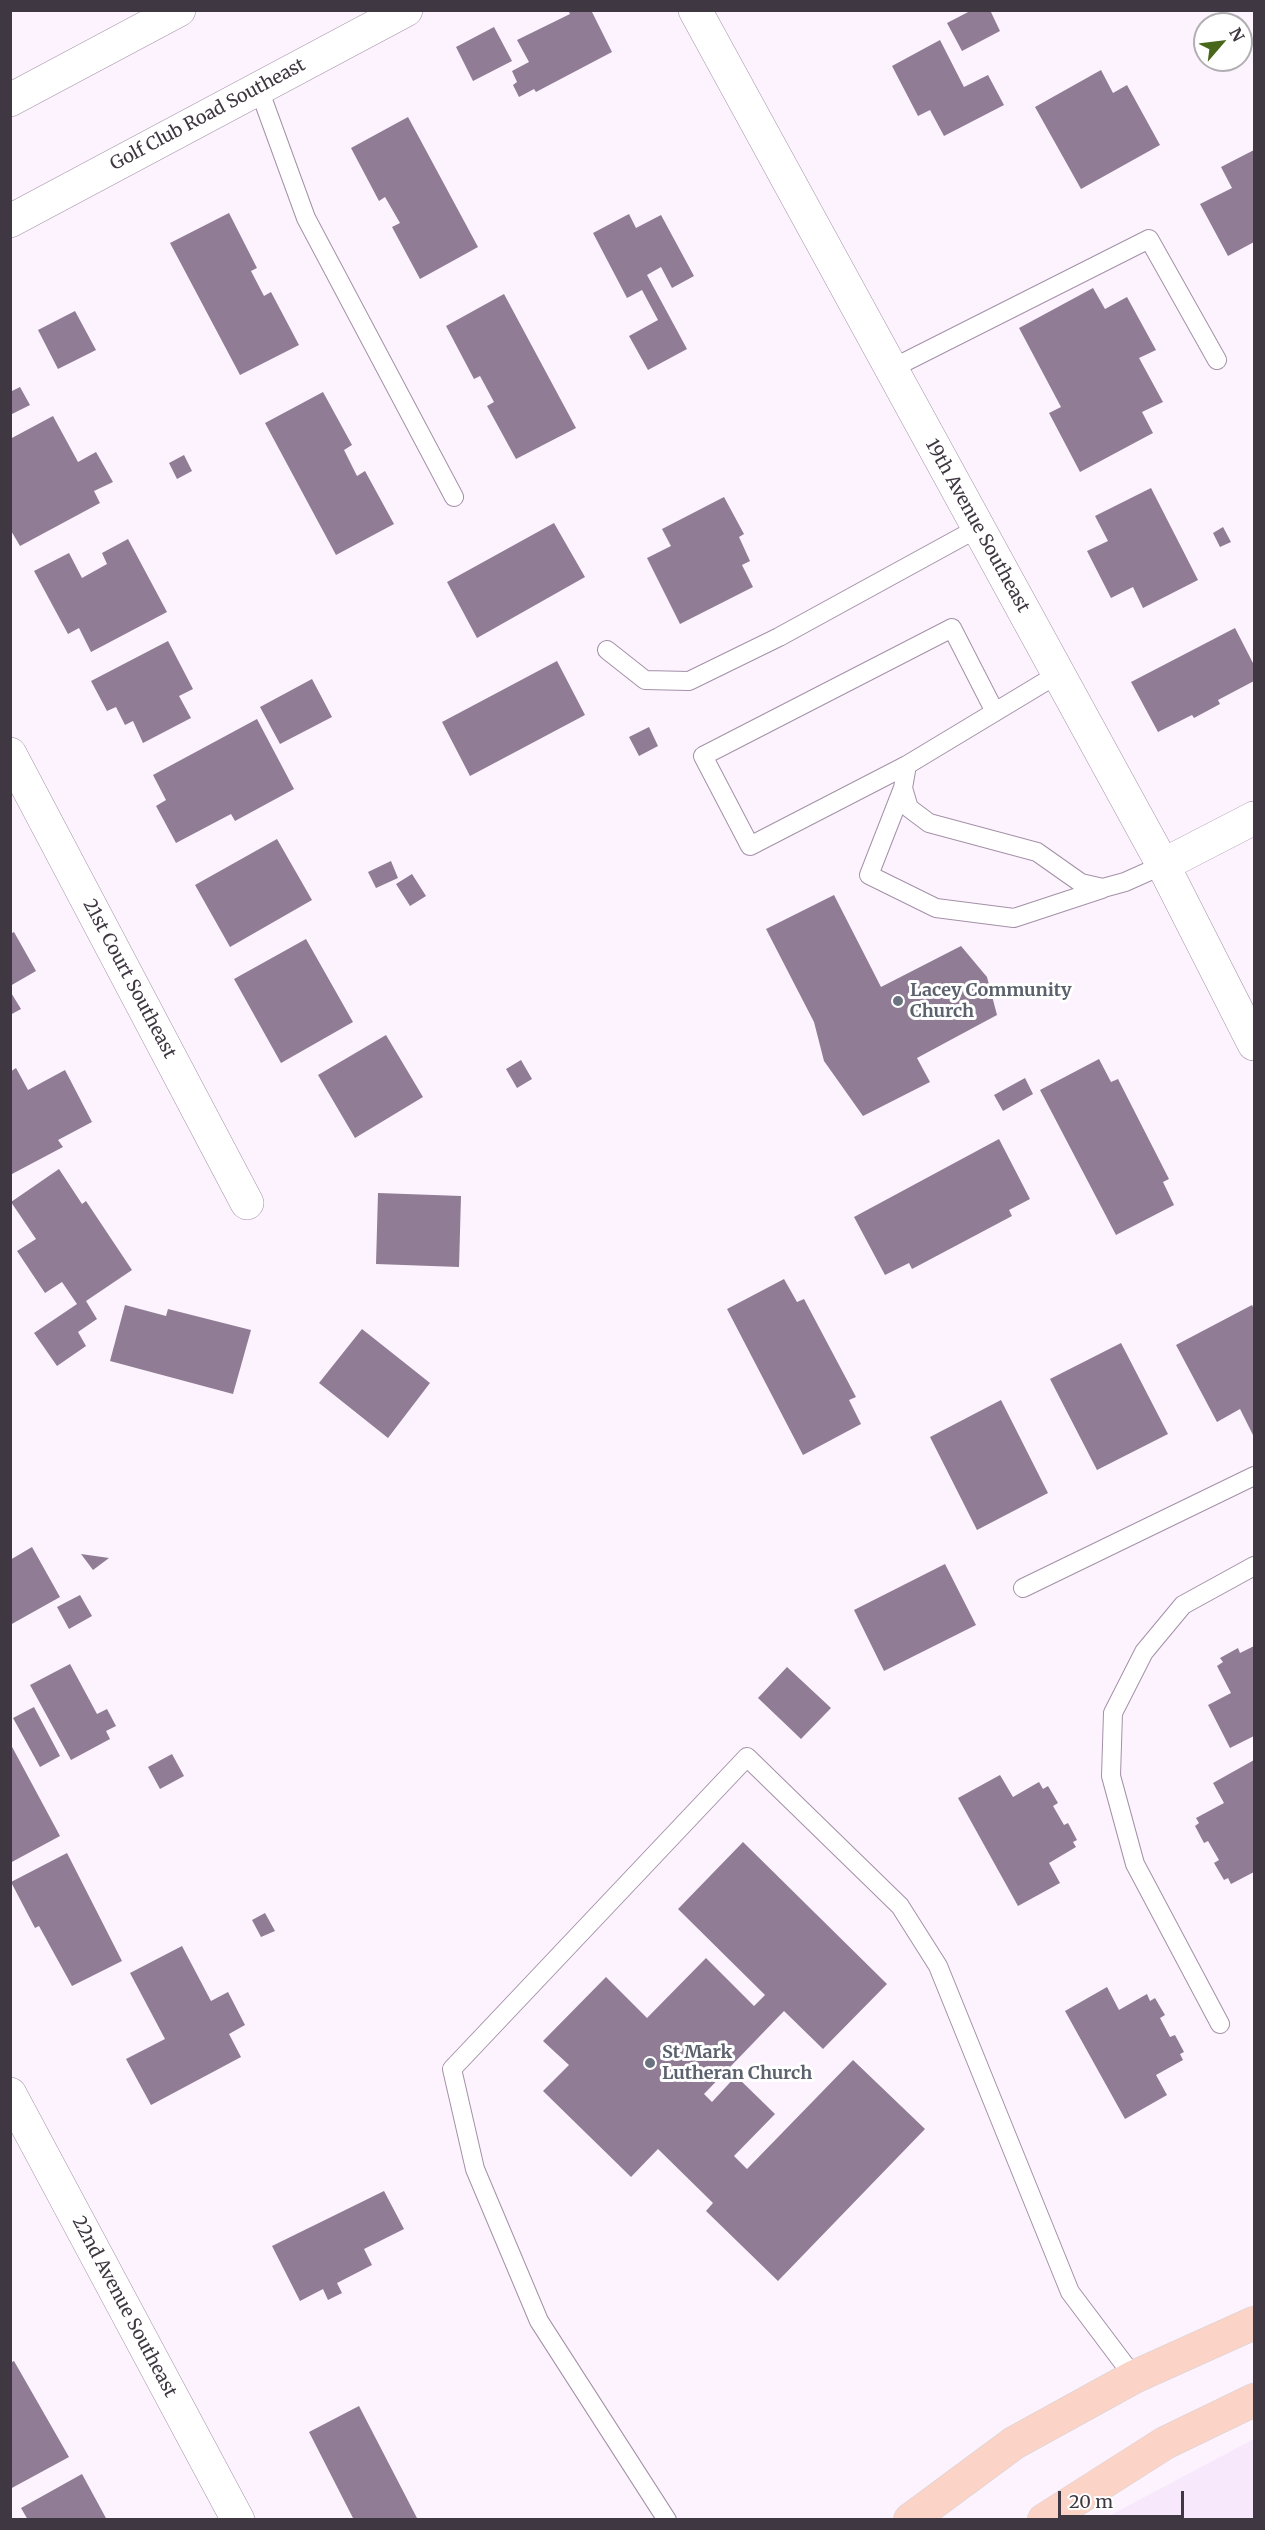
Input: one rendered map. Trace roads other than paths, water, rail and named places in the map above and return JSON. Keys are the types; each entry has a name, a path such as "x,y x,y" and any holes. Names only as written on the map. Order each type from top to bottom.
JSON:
{"main road":[{"path":"910,2520 1014,2443 1134,2377 1254,2323"},
{"path":"1044,2520 1166,2443 1254,2400"}],"street":[{"path":"10,100 179,10"},
{"name":"Golf Club Road Southeast","path":"10,220 406,10"},
{"name":"19th Avenue Southeast","path":"695,10 1163,865 1254,1044"},
{"name":"21st Court Southeast","path":"10,754 247,1203"},
{"path":"1163,865 1254,818"},
{"name":"22nd Avenue Southeast","path":"10,2094 238,2520"}],"lane":[{"path":"259,89 306,218 454,497"},
{"path":"891,369 1149,239 1217,360"},
{"path":"607,650 645,680 688,681 779,637 978,528"},
{"path":"995,712 952,628 703,756 750,846 907,765 995,712 1058,674"},
{"path":"907,765 903,788 869,875 936,908 1014,918 1125,882 1163,865"},
{"path":"903,788 909,808 929,823 1037,852 1081,883 1103,888"},
{"path":"1023,1588 1254,1476"},
{"path":"1220,2024 1135,1864 1111,1776 1113,1713 1144,1652 1183,1605 1254,1566"},
{"path":"667,2520 539,2322 475,2169 452,2068 747,1757 900,1906 938,1966 1070,2292 1134,2377"}],"place":[{"name":"Lacey Community Church","path":"898,1001"},
{"name":"St Mark Lutheran Church","path":"650,2063"}]}
